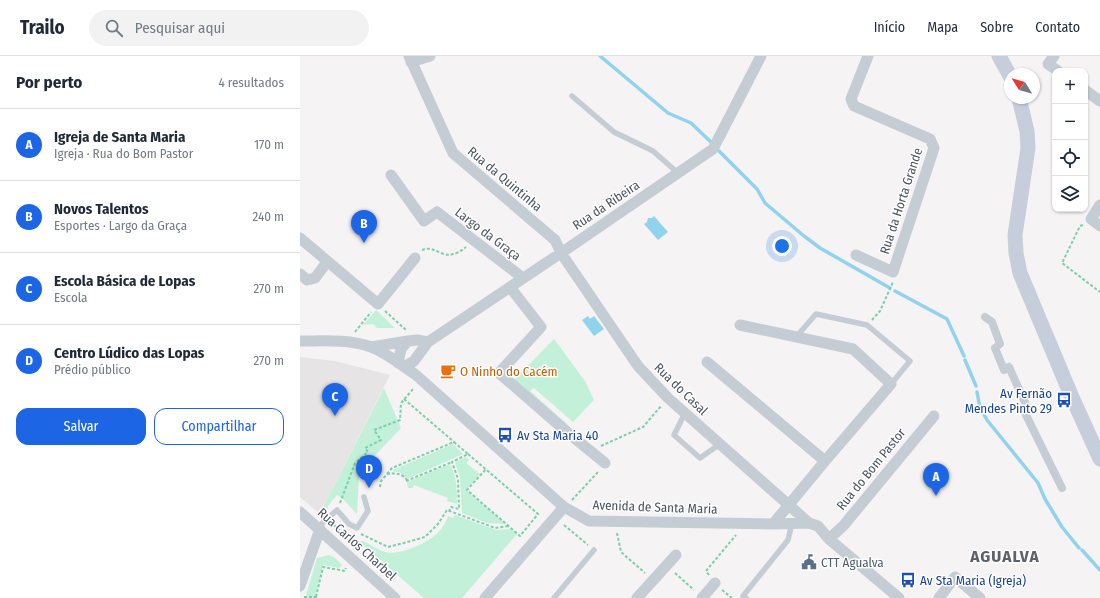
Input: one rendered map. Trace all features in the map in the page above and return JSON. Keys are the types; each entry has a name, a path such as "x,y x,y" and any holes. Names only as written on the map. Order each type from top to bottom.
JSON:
{"main road":[{"path":"999,56 1006,68"},
{"path":"1020,104 1027,131 1028,148 1015,235 1016,253 1020,273 1071,396 1100,459"}],"street":[{"path":"410,59 430,56"},
{"name":"Rua da Ribeira","path":"418,341 414,361 401,365 401,349 418,341 510,287 713,149 761,56"},
{"name":"Rua da Horta Grande","path":"856,255 893,272 934,148 930,139 854,106 851,99 868,56"},
{"path":"1054,56 1048,64 1054,68"},
{"name":"Rua da Quintinha","path":"410,59 453,153 555,240 561,253"},
{"path":"1088,92 1100,101"},
{"name":"Largo da Graça","path":"391,175 424,222 437,212 523,278"},
{"path":"1100,205 1091,219 1100,226"},
{"path":"300,238 378,304 415,258"},
{"name":"Rua do Casal","path":"561,253 638,366 668,398 809,523"},
{"path":"300,274 307,280 315,278 327,262"},
{"path":"510,287 541,327 499,373 590,451 602,467"},
{"path":"986,317 992,322 1000,344 995,348 1004,370 1009,367 1027,407 1024,411 1062,488"},
{"path":"740,325 853,349 891,384 773,524"},
{"name":"Avenida de Santa Maria","path":"300,341 346,342 371,347 401,365 418,378 564,507 589,521 745,524 809,523"},
{"path":"418,341 418,378"},
{"name":"Rua da Ribeira","path":"371,347 418,341"},
{"path":"707,362 825,461"},
{"name":"Rua do Bom Pastor","path":"829,539 844,525 934,416"},
{"path":"485,598 564,507"},
{"name":"Rua Carlos Charbel","path":"300,512 395,598"},
{"path":"809,523 818,526 829,539 895,597"},
{"path":"300,586 319,528"},
{"path":"637,598 676,555"},
{"path":"939,598 955,577 980,598"},
{"path":"702,598 715,583"}],"lane":[{"path":"572,96 614,132 653,151 678,174"},
{"path":"795,337 816,314 867,325 910,361 891,384"},
{"path":"685,413 674,435 700,458 720,444"},
{"path":"319,528 337,510 350,524 357,528 368,511 364,497"},
{"path":"746,598 743,596 788,540 792,523"},
{"path":"554,598 594,550"}],"path":[{"path":"1091,219 1080,226 1062,263 1100,292"},
{"path":"415,258 418,252 425,249 432,249 446,256 454,254 461,251 474,240"},
{"path":"880,311 894,283"},
{"path":"346,342 378,304 418,341"},
{"path":"337,510 355,463 368,452 365,448 381,440 374,430 400,420 401,403 418,378"},
{"path":"590,451 643,427 668,398"},
{"path":"404,399 486,469 538,514 520,536 467,490 486,469"},
{"path":"380,487 381,481 392,468 454,442"},
{"path":"387,474 398,473 404,476 407,480 468,454"},
{"path":"357,528 361,535 388,547 425,537 438,524 447,510 449,511 451,507 459,509 458,479 452,462"},
{"path":"580,492 602,467"},
{"path":"449,511 495,528 509,526"},
{"path":"555,517 594,550"},
{"path":"615,522 621,552 654,580"},
{"path":"715,583 706,571 745,524"},
{"path":"666,566 702,598"},
{"path":"308,597 317,597 323,568 340,570"}],"shaded area":[{"path":"300,357 335,361 390,375 320,514 300,497"}],"green space":[{"path":"376,310 395,328 377,328 373,324 363,325"},
{"path":"554,339 585,381 594,400 573,422 534,388 530,391 567,424 563,428 513,381"},
{"path":"384,388 401,428 363,468 359,477 357,514 342,498 337,495 328,506 327,510 320,514"},
{"path":"453,444 463,454 407,479 399,472 394,472 393,470"},
{"path":"466,457 469,460 466,463 480,474 466,490 506,524 487,523 462,513 460,478 455,462"},
{"path":"450,464 457,489 457,504 447,501 448,498 414,485 413,488 408,488 407,482"},
{"path":"455,515 496,530 511,529 517,534 462,598 424,598 359,542 363,541 388,553 407,550 432,538 445,523 448,516 453,518"},
{"path":"329,555 334,557 342,565 339,568 323,565 315,598 308,598 306,595 317,558"}],"water":[{"path":"654,216 668,232 658,240 644,224 647,222 648,218 652,218"},
{"path":"588,316 590,319 594,316 604,329 594,336 582,320"}],"waterway":[{"path":"600,56 668,113 691,123 713,144"},
{"path":"719,151 757,189 765,203 804,236 820,248 890,288"},
{"path":"895,291 947,319 964,356"},
{"path":"965,360 976,386"},
{"path":"977,392 980,408 986,418"},
{"path":"987,420 1038,483 1045,499 1062,527 1079,548"},
{"path":"1082,550 1100,570"}],"place":[{"name":"Novos Talentos","path":"364,243"},
{"name":"O Ninho do Cacém","path":"448,371"},
{"name":"Av Fernão Mendes Pinto 29","path":"1064,400"},
{"name":"Escola Básica de Lopas","path":"335,416"},
{"name":"Av Sta Maria 40","path":"505,435"},
{"name":"Centro Lúdico das Lopas","path":"369,488"},
{"name":"Igreja de Santa Maria","path":"936,496"},
{"name":"CTT Agualva","path":"809,562"},
{"name":"Av Sta Maria (Igreja)","path":"908,580"}],"district":[{"name":"AGUALVA","path":"1005,556"}]}
